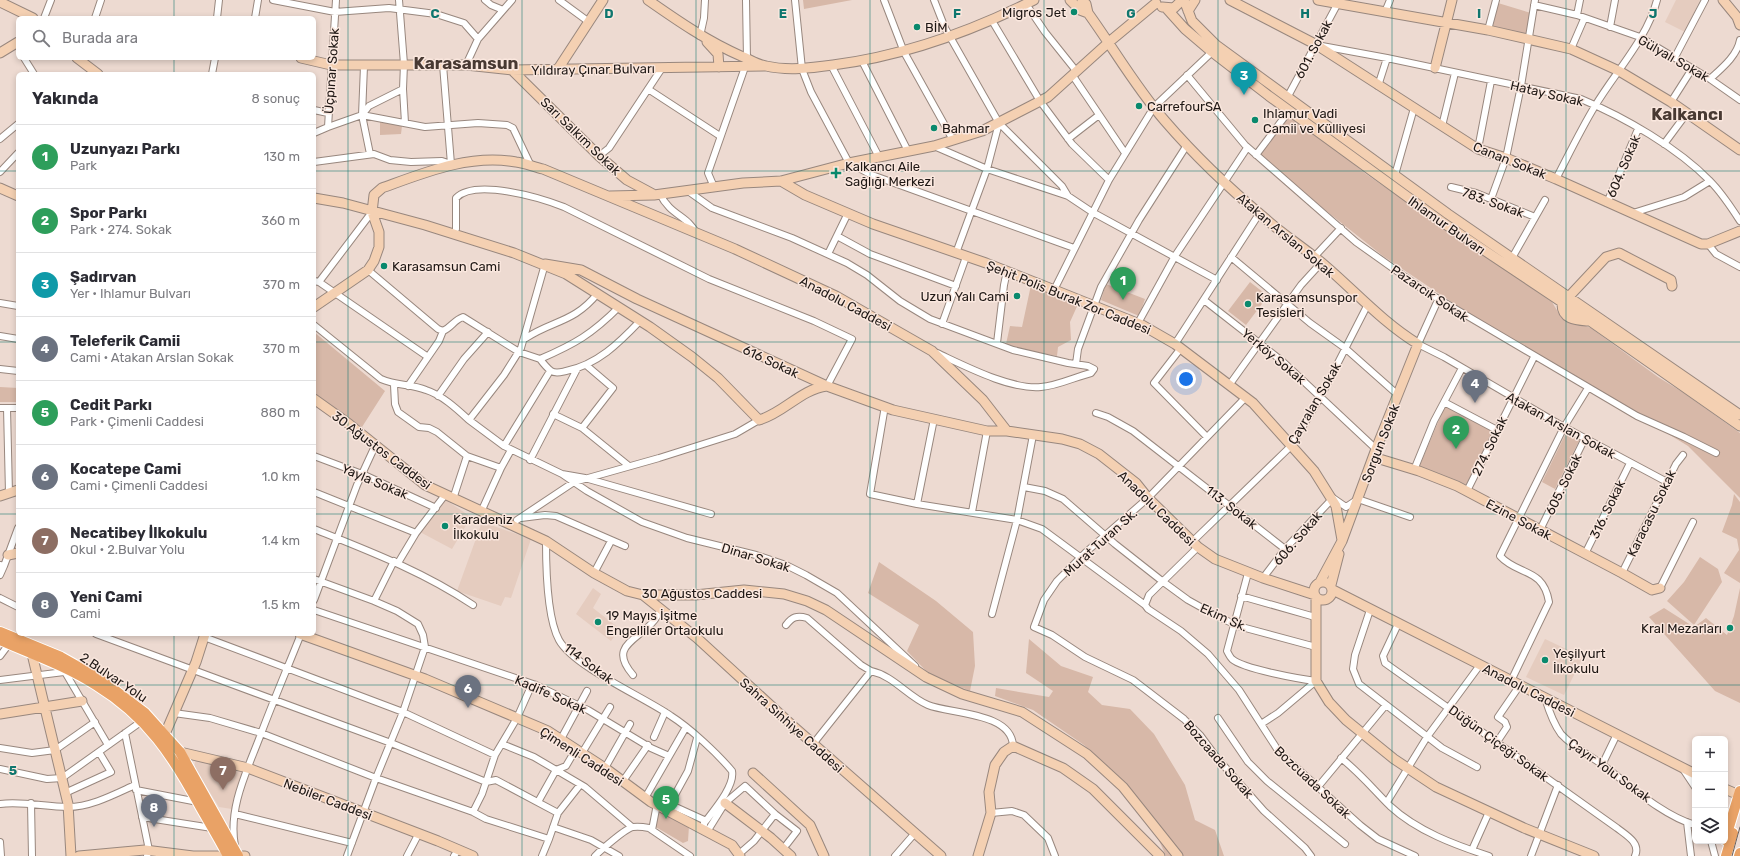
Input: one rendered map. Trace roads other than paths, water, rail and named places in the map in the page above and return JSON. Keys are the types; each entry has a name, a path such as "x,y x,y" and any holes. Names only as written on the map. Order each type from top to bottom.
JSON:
{"main road":[{"name":"2.Bulvar Yolu","path":"0,632 32,654 96,685 142,720 165,747 212,828 235,856"},
{"name":"2.Bulvar Yolu","path":"12,639 61,657 100,679 145,713 180,752 235,856"},
{"path":"1728,826 1739,793"},
{"path":"1726,856 1740,810"},
{"path":"1719,856 1722,844"}],"street":[{"path":"45,16 51,0"},
{"path":"96,16 101,0"},
{"path":"217,16 219,0"},
{"path":"255,16 258,0"},
{"path":"273,0 335,12 389,8 451,18 464,23 478,39"},
{"name":"Üçpınar Sokak","path":"316,132 328,127 336,0"},
{"path":"399,0 404,64 403,89 405,123"},
{"path":"486,0 491,5 503,10"},
{"path":"466,65 478,39 512,0"},
{"path":"559,0 589,22"},
{"path":"558,69 602,0"},
{"path":"648,0 700,36 730,51 746,63 802,69 862,61 904,52 950,36 1030,2 1045,32 1075,74 1099,115 1126,154"},
{"path":"700,36 704,18 705,0"},
{"path":"714,187 708,173 746,63 746,0"},
{"path":"794,0 802,69 811,92 849,163 872,175 1074,248"},
{"path":"884,0 904,52 953,140"},
{"path":"934,0 950,36 999,123 1062,186 1068,196"},
{"path":"1070,0 1080,10 1088,13"},
{"path":"1082,0 1086,4 1088,13"},
{"path":"1167,9 1174,8 1183,0"},
{"name":"Ihlamur Bulvarı","path":"1183,0 1192,21 1216,45 1287,98 1512,258 1740,415"},
{"path":"1188,11 1195,0"},
{"name":"Canan Sokak","path":"1230,0 1314,44 1478,149 1506,158 1556,179 1701,244 1708,244"},
{"path":"1318,0 1339,1 1385,12 1528,38 1572,49 1619,71 1671,102 1740,150"},
{"path":"1385,12 1390,0"},
{"path":"1435,68 1452,0"},
{"path":"1488,30 1496,0"},
{"path":"1577,15 1580,0"},
{"path":"1610,27 1615,0"},
{"path":"1556,179 1596,105 1640,37 1654,12 1657,0"},
{"path":"1675,57 1705,0"},
{"path":"1723,0 1737,17 1740,25"},
{"name":"601. Sokak","path":"1287,98 1314,44 1339,1"},
{"path":"0,2 29,16"},
{"path":"606,196 657,195 714,187 781,181 879,156 908,152 934,146 982,131 1048,97 1155,2"},
{"name":"Ihlamur Bulvarı","path":"1155,2 1167,9 1185,29 1212,52 1289,111 1429,213 1562,304 1590,321 1740,426"},
{"path":"1491,199 1506,158 1521,86 1534,3"},
{"name":"Gülyalı Sokak","path":"1534,3 1577,15 1584,19 1640,37 1710,79 1740,100"},
{"name":"Atakan Arslan Sokak","path":"1088,13 1154,107 1187,145 1223,182 1259,214 1318,260 1398,331 1418,344 1564,427 1667,482"},
{"path":"990,19 1040,101 1068,139 1109,180"},
{"path":"1572,49 1584,19"},
{"path":"700,36 718,54 719,67"},
{"path":"1710,79 1733,55 1739,46 1740,40"},
{"name":"Hatay Sokak","path":"1314,44 1521,86 1581,99 1596,105 1664,144 1710,180 1725,198 1740,221"},
{"path":"0,53 16,45"},
{"path":"730,51 735,57 735,64 732,67"},
{"path":"1054,290 1109,180 1154,107 1187,74 1212,52"},
{"path":"1378,86 1387,58"},
{"path":"25,60 33,72"},
{"path":"80,60 96,72"},
{"path":"212,72 215,60"},
{"name":"Yıldıray Çınar Bulvarı","path":"309,60 331,65 466,65 512,70 732,67 746,63"},
{"path":"862,61 908,152"},
{"path":"316,162 352,158 370,154 390,160 411,162 442,161 451,164 443,65"},
{"path":"364,66 362,115 370,154"},
{"path":"831,66 879,156"},
{"path":"599,156 608,148 662,68"},
{"path":"1671,102 1692,69"},
{"name":"Sarı Salkım Sokak","path":"512,70 599,156 627,180 657,195"},
{"path":"1442,126 1455,72"},
{"name":"Pazarcık Sokak","path":"1187,74 1247,148 1362,246 1438,300 1534,357 1637,416 1716,453"},
{"path":"1478,149 1491,80"},
{"path":"362,115 369,106 403,89"},
{"path":"648,89 720,136"},
{"path":"1394,175 1414,108"},
{"path":"316,110 328,113"},
{"path":"1256,155 1289,111"},
{"path":"1664,144 1688,113"},
{"path":"328,127 362,115 425,127 448,124 493,123 507,125 513,128 531,166"},
{"path":"1068,139 1099,115"},
{"path":"956,253 970,210 987,169 999,123"},
{"path":"0,139 16,126"},
{"name":"604. Sokak","path":"1608,203 1638,129"},
{"path":"1076,364 1078,349 1101,287 1139,220 1187,145"},
{"path":"934,146 987,169 1068,196 1092,212 1217,280"},
{"path":"1138,323 1175,256 1247,148"},
{"path":"0,172 16,157"},
{"name":"Anadolu Caddesi","path":"372,212 374,195 382,188 432,169 451,164 488,160 516,162 531,166 735,249 836,296 932,351 984,400 1007,431 1062,439 1080,444 1099,454 1136,483 1148,498 1196,544 1215,559 1248,573 1275,582 1323,592 1367,608 1692,772"},
{"path":"1633,213 1684,197 1710,180"},
{"name":"Şehit Polis Burak Zor Caddesi","path":"781,181 805,195 873,224 1007,271 1138,323 1178,346 1246,397 1314,471 1333,498 1336,506 1342,541"},
{"name":"783. Sokak","path":"1451,187 1491,199 1535,217"},
{"path":"452,234 456,229 456,198 461,193 471,190 501,191 547,200 709,279 814,320 852,339 827,386 818,387 807,392 769,417 759,420 735,434 574,482 514,522"},
{"path":"1,191 16,195"},
{"path":"688,191 712,208 828,254 867,275 900,301 942,324 1013,350 1094,369 1091,373 1049,386 1029,387 1016,385 992,377 932,351"},
{"path":"657,195 665,204 693,227 696,234"},
{"path":"316,198 343,203 452,234 544,264 566,274 671,341 718,378 759,420"},
{"path":"1512,258 1544,200"},
{"path":"316,306 368,270 374,261 379,247 378,232 372,212"},
{"path":"372,212 317,281 428,357"},
{"path":"828,254 848,214"},
{"path":"1207,437 1154,383 1178,346 1204,300 1259,214"},
{"path":"1230,384 1288,305 1341,228"},
{"path":"1740,231 1708,244 1716,254 1740,268"},
{"path":"837,236 870,254 956,286"},
{"path":"1562,304 1606,256 1619,253 1671,280 1672,286"},
{"path":"942,324 966,257"},
{"path":"1231,257 1288,305 1345,348 1398,395"},
{"path":"469,420 504,376 526,338 544,264"},
{"name":"616 Sokak","path":"544,264 581,270 637,299 827,386 885,406 934,419 987,431 1007,431"},
{"path":"368,270 444,331"},
{"path":"996,343 1007,271"},
{"path":"526,338 578,313 589,304 598,293"},
{"name":"Yerköy Sokak","path":"1204,300 1260,343 1321,396 1374,453"},
{"path":"1418,344 1438,300"},
{"path":"0,303 16,306"},
{"name":"Çayralan Sokak","path":"1145,605 1149,595 1230,505 1291,446 1321,396 1368,304"},
{"path":"540,359 573,344 593,332 619,307"},
{"path":"408,386 439,341 444,331 450,328 456,319 463,317 519,352 540,359 550,371 557,373 576,369 597,360 620,342 640,321"},
{"path":"316,327 381,379 394,385 425,389 438,396 504,446 530,460 562,474 585,478 711,514"},
{"path":"438,396 464,359 488,332"},
{"path":"0,336 16,339"},
{"name":"Sorgun Sokak","path":"1342,541 1374,453 1418,344"},
{"name":"274. Sokak","path":"1467,491 1534,357"},
{"path":"582,428 613,388 586,365"},
{"path":"1414,470 1444,402 1462,368"},
{"path":"0,369 16,371"},
{"path":"530,460 576,369"},
{"path":"504,446 550,371"},
{"path":"394,385 394,404 398,412 419,427 429,428 437,432 467,456 501,468"},
{"path":"1497,742 1507,727 1505,722 1498,717 1515,683 1549,602 1548,592 1536,576 1504,561 1500,556 1564,427 1588,388"},
{"name":"Murat Turan Sk.","path":"1034,627 1044,600 1057,581 1081,556 1106,536 1148,498 1246,397"},
{"name":"30 Ağustos Caddesi","path":"316,400 349,424 425,485 481,512 514,522 594,573 627,590 643,595 695,596 744,590 784,594 806,601 826,610 926,677 962,694 1022,712 1087,754 1123,787 1178,856"},
{"path":"1444,402 1497,430"},
{"name":"Bozcuada Sokak","path":"885,406 870,494 917,504 1017,520 1042,528 1081,556 1145,605 1148,609 1181,631 1208,654 1239,690 1279,752 1318,788 1378,839 1415,856"},
{"path":"16,408 3,408 4,494 16,491"},
{"name":"113. Sokak","path":"1096,413 1108,417 1133,431 1285,549"},
{"path":"553,414 582,428 629,466"},
{"path":"917,504 934,419"},
{"path":"972,512 987,431"},
{"path":"992,614 1017,520 1033,435"},
{"name":"605. Sokak","path":"1540,530 1585,438"},
{"path":"316,595 349,506 375,446"},
{"path":"481,512 511,450"},
{"name":"Ezine Sokak","path":"1374,453 1467,491 1652,590 1660,588"},
{"name":"Karacasu Sokak","path":"1622,573 1676,464 1683,455"},
{"path":"374,601 396,562 416,533 436,508 449,497 467,456"},
{"name":"Yayla Sokak","path":"316,457 362,474 436,508"},
{"name":"316. Sokak","path":"1585,554 1630,463"},
{"name":"Dinar Sokak","path":"562,474 642,522 687,538 762,557 786,565 806,575 837,593 926,677"},
{"name":"Ekim Sk.","path":"1024,487 1045,491 1063,500 1162,581 1188,600 1215,615 1235,623 1238,626 1316,647"},
{"path":"316,493 416,533"},
{"path":"1333,498 1346,507 1358,499 1410,517"},
{"name":"606. Sokak","path":"1263,578 1285,549 1333,498"},
{"path":"514,522 545,515 556,516 625,546"},
{"path":"1660,588 1693,522"},
{"path":"316,530 396,562 458,595 473,605"},
{"path":"0,575 2,566 16,533"},
{"name":"114 Sokak","path":"546,541 549,594 553,620 559,641 588,666 665,712 686,727 732,771 734,777 705,828"},
{"path":"594,573 611,541"},
{"path":"1342,541 1315,615 1316,681 1329,702 1346,720 1407,769 1436,787 1489,812 1590,855"},
{"path":"8,555 16,553"},
{"path":"1248,573 1227,651 1232,659 1239,663 1287,677 1316,681"},
{"path":"316,580 397,611 418,624 423,635 425,647 403,712 376,778 347,856"},
{"name":"Sahra Sıhhiye Caddesi","path":"643,595 697,638 813,744 941,856"},
{"path":"1241,596 1315,615"},
{"path":"0,598 16,606"},
{"path":"1367,608 1353,669 1359,684 1385,706 1442,748 1477,767"},
{"path":"633,675 625,665 623,656 625,647 653,622 661,610"},
{"name":"Kadife Sokak","path":"316,611 536,685 579,706 652,748 669,756"},
{"path":"786,625 794,617 801,616 807,618 871,671 889,678 927,705 968,713 992,721 1008,731 1013,738 1013,746"},
{"name":"Düğün Çiçeği Sokak","path":"1398,624 1383,656 1385,663 1617,828 1634,842 1637,852 1635,856"},
{"name":"Bozcaada Sokak","path":"1034,627 1052,635 1085,657 1133,680 1184,719 1264,811 1305,848 1311,856"},
{"path":"101,636 192,671 391,743 486,782 496,780 558,813"},
{"path":"165,734 192,671 205,636"},
{"path":"207,636 403,712 495,756"},
{"path":"84,855 148,853 193,856 235,856 234,814 241,787 261,732 300,636"},
{"name":"Çimenli Caddesi","path":"306,636 415,676 548,731 605,768 645,798 679,818 705,828 732,846 739,855"},
{"path":"0,656 12,639"},
{"path":"32,654 68,807 71,856"},
{"path":"1387,802 1428,737 1480,665"},
{"path":"0,680 37,675 63,669 108,745"},
{"path":"813,744 871,671"},
{"path":"1260,724 1278,713 1316,681"},
{"path":"473,812 495,756 517,718 529,691 536,685"},
{"path":"561,739 587,691"},
{"name":"Çayır Yolu Sokak","path":"1545,698 1554,723 1562,735 1620,779 1692,824"},
{"path":"0,714 82,701"},
{"path":"1318,788 1385,706"},
{"path":"538,802 556,770 566,766 579,751 610,707"},
{"path":"174,712 210,718 261,732 376,778 473,812 486,819 549,839"},
{"path":"654,737 665,712"},
{"path":"1218,718 1248,762 1266,781 1345,844"},
{"path":"0,769 47,779 62,778 142,720"},
{"path":"0,748 32,753 55,750 95,722"},
{"path":"605,768 630,724"},
{"path":"645,798 686,727"},
{"path":"125,733 148,853"},
{"path":"1602,765 1617,734"},
{"path":"697,738 688,771 671,802 671,805 705,828 725,803 745,786 775,814 797,831 787,844"},
{"path":"502,744 534,758 580,785 632,827"},
{"path":"623,781 648,745"},
{"path":"978,856 991,813 989,792 995,765 1004,752 1013,746"},
{"path":"1013,746 1063,768 1093,789 1160,856"},
{"path":"65,793 111,772 99,752"},
{"name":"Nebiler Caddesi","path":"180,752 248,768 419,833 456,853 473,856"},
{"path":"1341,758 1362,775 1387,802 1420,827 1448,841 1489,856"},
{"path":"1680,766 1692,783"},
{"path":"753,773 810,825 824,856"},
{"path":"542,856 558,813 580,785"},
{"path":"1530,856 1558,785"},
{"path":"0,804 13,802 68,807 107,798 136,787 198,802"},
{"path":"1728,790 1739,793"},
{"path":"30,803 32,856"},
{"path":"725,803 791,856"},
{"path":"652,830 657,804"},
{"path":"991,813 1012,810 1024,815 1048,838 1055,856"},
{"path":"1472,850 1489,812"},
{"path":"234,814 352,843"},
{"path":"739,855 754,841 760,831 775,814"},
{"path":"142,817 212,828"},
{"path":"1687,822 1691,856"},
{"path":"553,827 575,834 619,856"},
{"path":"595,856 603,847 632,827 642,827 652,830 690,856"},
{"path":"407,856 419,833"},
{"path":"895,856 915,833"},
{"path":"0,843 1,856"},
{"path":"1712,844 1715,856"}],"tram line":[{"path":"1732,856 1740,827"}],"place":[{"name":"Migros Jet","path":"1074,12"},
{"name":"BİM","path":"917,27"},
{"name":"Şadırvan","path":"1244,95"},
{"name":"CarrefourSA","path":"1139,106"},
{"name":"Ihlamur Vadi Camii ve Külliyesi","path":"1255,120"},
{"name":"Bahmar","path":"934,128"},
{"name":"Kalkancı Aile Sağlığı Merkezi","path":"836,173"},
{"name":"Karasamsun Cami","path":"384,266"},
{"name":"Uzun Yalı Cami","path":"1017,296"},
{"name":"Uzunyazı Parkı","path":"1123,300"},
{"name":"Karasamsunspor Tesisleri","path":"1248,304"},
{"name":"Teleferik Camii","path":"1475,403"},
{"name":"Spor Parkı","path":"1456,449"},
{"name":"Karadeniz İlkokulu","path":"445,526"},
{"name":"19 Mayıs İşitme Engelliler Ortaokulu","path":"598,622"},
{"name":"Kral Mezarları","path":"1730,628"},
{"name":"Yeşilyurt İlkokulu","path":"1545,660"},
{"name":"Kocatepe Cami","path":"468,708"},
{"name":"Necatibey İlkokulu","path":"223,790"},
{"name":"Cedit Parkı","path":"666,819"},
{"name":"Yeni Cami","path":"154,827"}],"district":[{"name":"Karasamsun","path":"466,63"},
{"name":"Kalkancı","path":"1687,114"}]}
